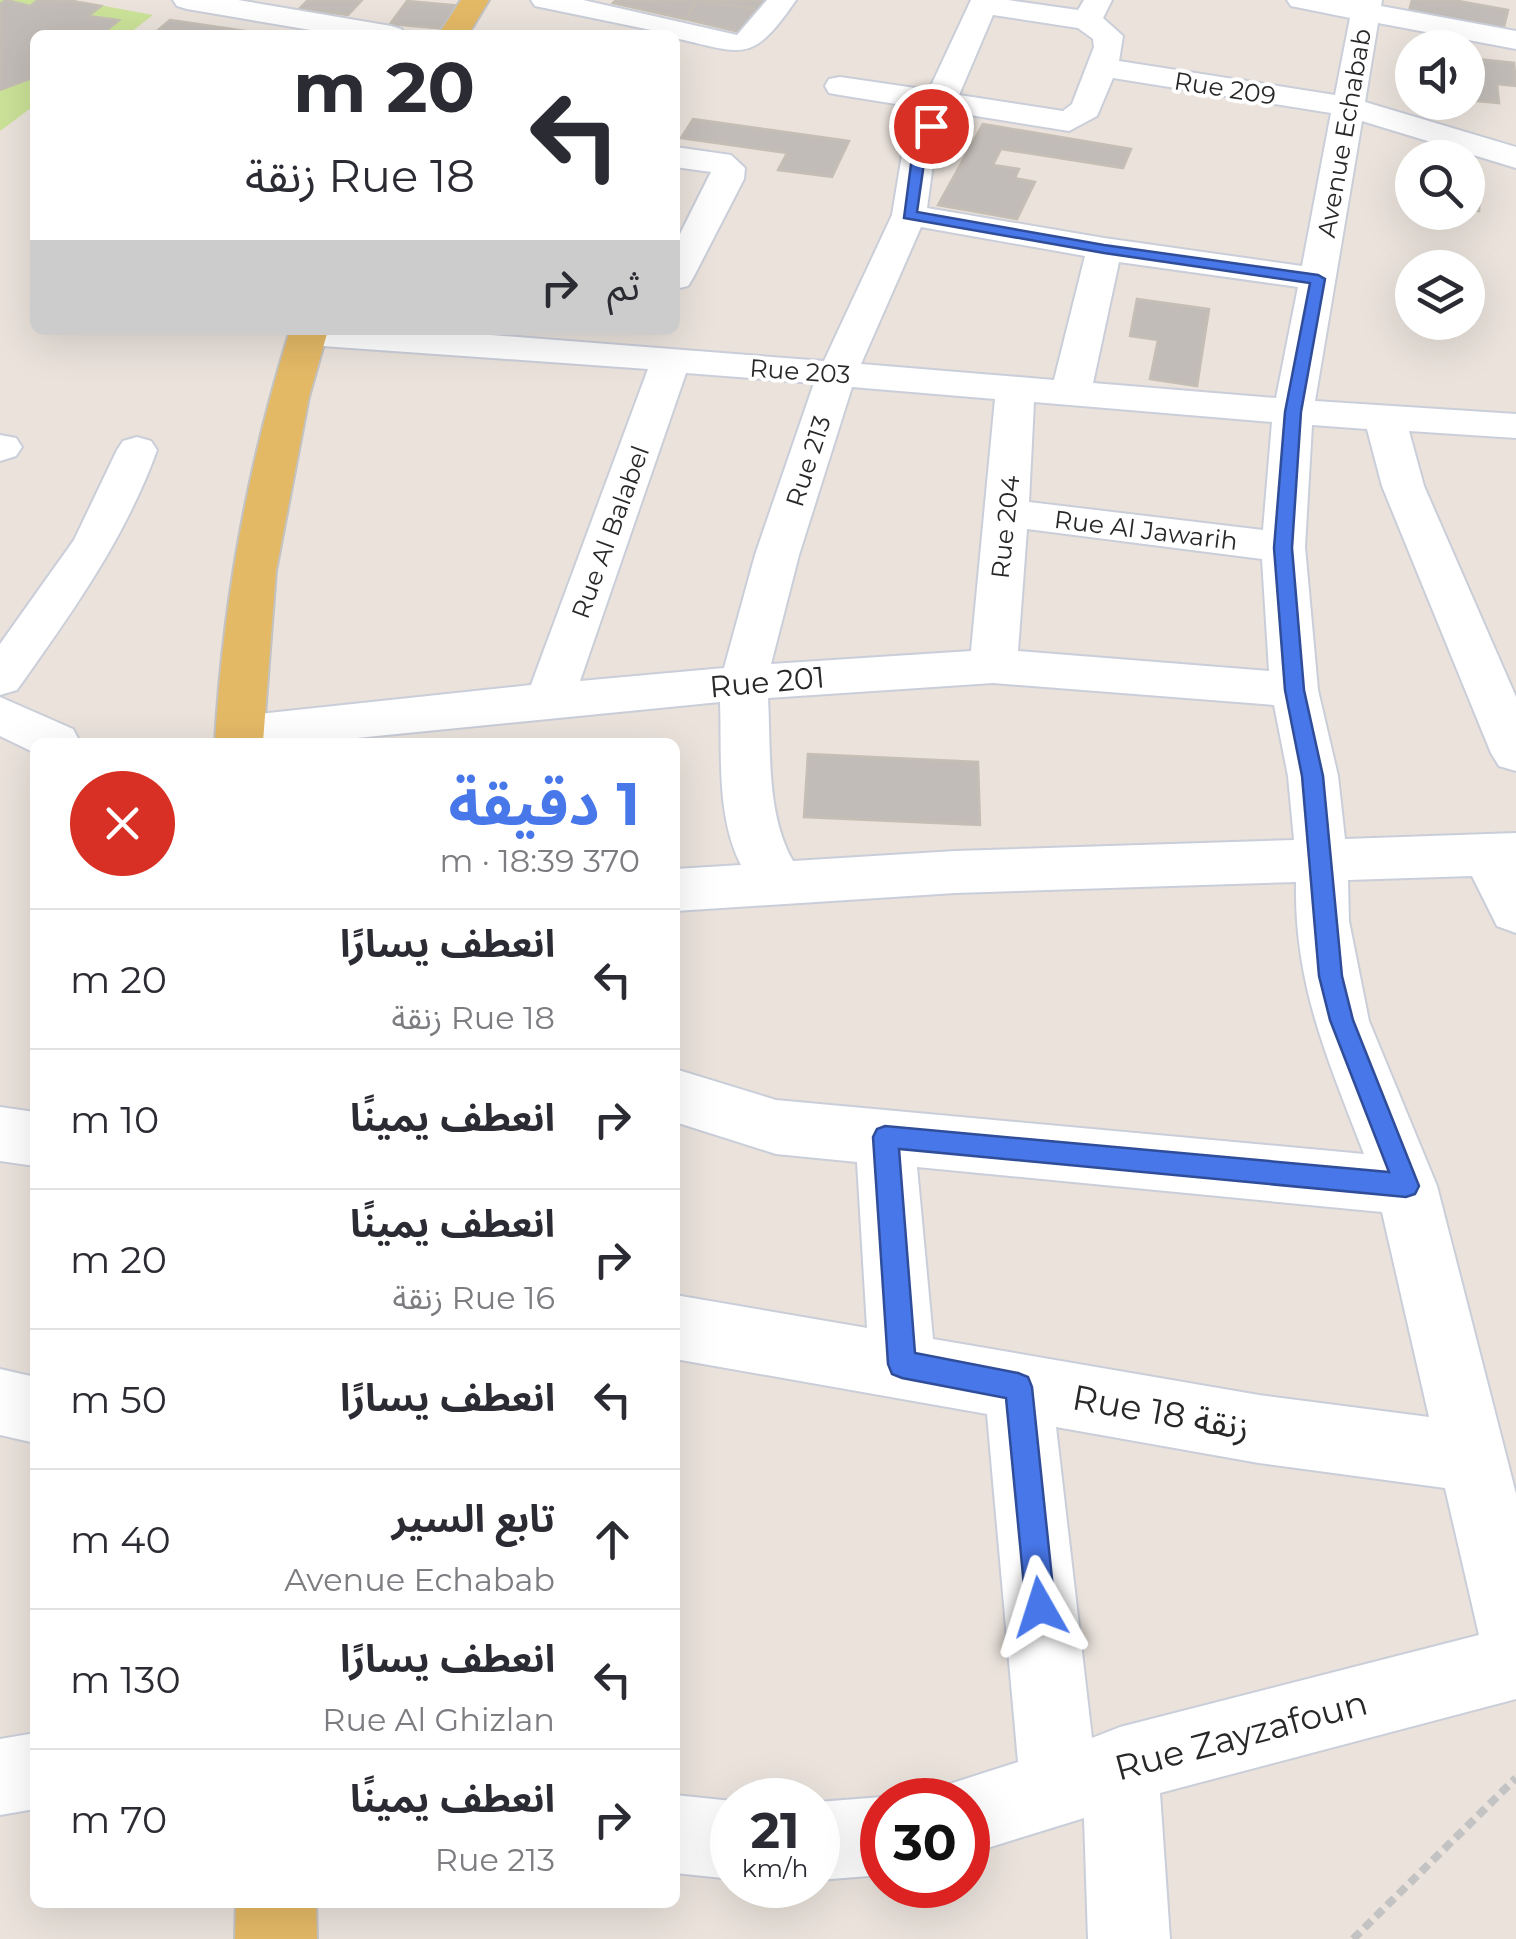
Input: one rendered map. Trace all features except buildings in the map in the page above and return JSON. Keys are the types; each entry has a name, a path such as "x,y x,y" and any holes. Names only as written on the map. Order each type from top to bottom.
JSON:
{"main road":[{"path":"456,30 475,0"},
{"path":"240,738 254,572 289,397 307,335"},
{"path":"276,1908 276,1939"}],"street":[{"path":"188,0 286,8 359,30"},
{"path":"373,30 382,0"},
{"path":"545,0 609,6 739,44 747,41 782,0"},
{"path":"1300,0 1367,6 1516,40"},
{"path":"840,86 1070,121 1086,109 1109,46 1108,36 1092,10 984,3"},
{"name":"Rue 213","path":"778,881 759,849 749,806 743,683 776,555 837,374 909,215 920,149 984,3"},
{"name":"Avenue Echabab","path":"1367,6 1293,412 1283,548 1294,690 1312,776 1322,861 1322,921 1341,1020 1406,1186 1516,1636"},
{"name":"Rue 209","path":"1101,67 1350,108 1516,158"},
{"path":"680,158 722,163 728,168 727,178 680,268"},
{"path":"909,215 1104,249 1318,279"},
{"path":"1072,392 1104,249"},
{"name":"Rue 203","path":"401,335 524,339 650,350 837,374 1293,412 1516,426"},
{"name":"Rue Al Balabel","path":"549,701 650,350"},
{"name":"Rue 204","path":"992,666 1008,513 1014,388"},
{"path":"1385,418 1402,486 1516,753"},
{"path":"0,678 75,576 125,486 137,450"},
{"name":"Rue Al Jawarih","path":"1008,513 1283,548"},
{"name":"Rue 201","path":"240,738 549,701 992,666 1294,690"},
{"path":"0,716 47,738"},
{"path":"680,890 955,872 1502,855 1516,911"},
{"path":"680,1097 710,1110 776,1127 1406,1186"},
{"path":"0,1134 30,1137"},
{"path":"885,1137 902,1364"},
{"name":"Rue 18 زنقة","path":"680,1328 1259,1429 1472,1456"},
{"path":"1018,1387 1090,1778 1129,1939"},
{"path":"0,1402 30,1409"},
{"name":"Rue Zayzafoun","path":"990,1808 1516,1662"},
{"path":"0,1777 30,1772"},
{"path":"680,1835 710,1838"}],"path":[{"path":"1354,1939 1516,1778"}],"green space":[{"path":"0,0 72,0 153,15 134,30 30,30 30,109 0,131"}],"route":[{"path":"931,126 920,149 909,215 1104,249 1318,279 1293,412 1283,548 1294,690 1312,776 1322,861 1322,921 1330,976 1341,1020 1406,1186 885,1137 902,1364 1018,1387 1040,1607"}]}
